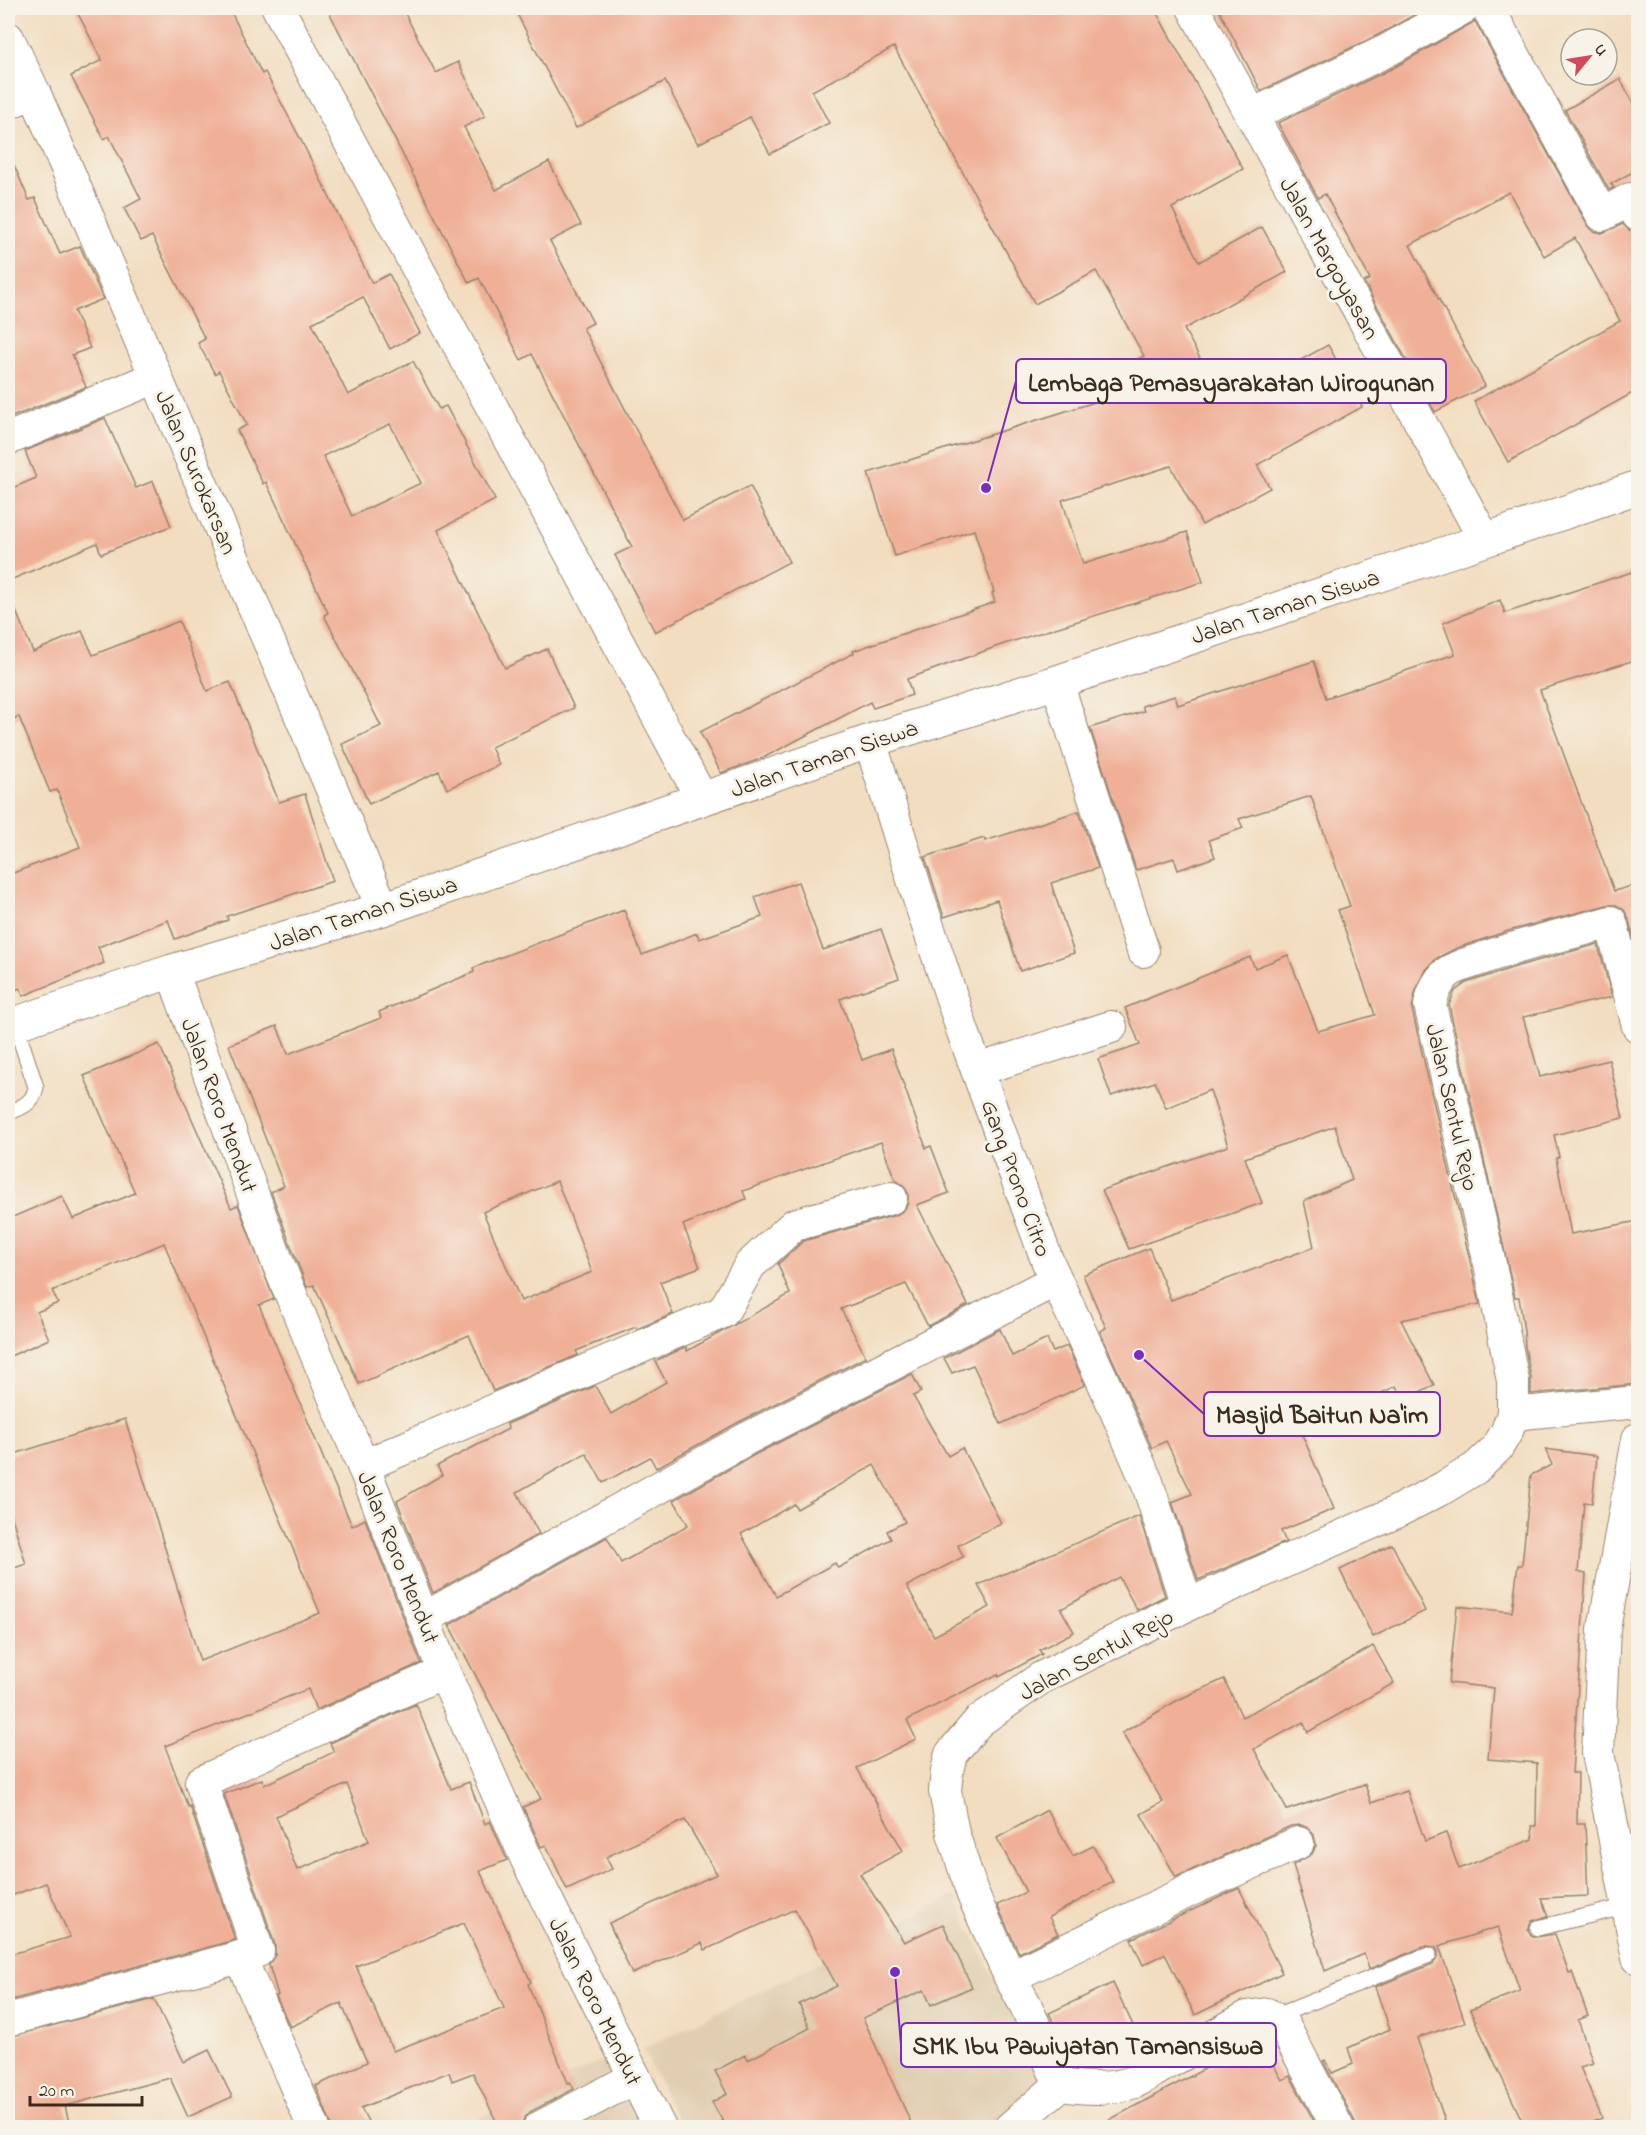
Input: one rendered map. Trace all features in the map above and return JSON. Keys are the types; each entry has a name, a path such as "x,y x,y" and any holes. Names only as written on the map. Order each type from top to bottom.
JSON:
{"main road":[{"name":"Jalan Taman Siswa","path":"11,1025 172,971 382,909 870,741 1057,682 1638,487"}],"street":[{"path":"278,8 702,799"},
{"name":"Jalan Margoyasan","path":"1193,8 1485,540"},
{"path":"1252,115 1386,51 1463,8"},
{"path":"1488,8 1602,215 1630,199 1638,215"},
{"name":"Jalan Surokarsan","path":"8,38 21,97 156,376 382,909"},
{"path":"8,439 156,376"},
{"path":"1057,682 1143,951"},
{"name":"Gang Prono Citro","path":"870,741 919,899 977,1070 1047,1260 1147,1482 1187,1605"},
{"name":"Jalan Sentul Rejo","path":"1060,2085 974,1895 953,1833 945,1791 951,1754 979,1721 1041,1678 1187,1605 1392,1514 1476,1468 1497,1448 1507,1431 1513,1414 1513,1381 1492,1275 1430,1005 1433,993 1439,982 1449,972 1459,967 1497,953 1611,922 1638,1026"},
{"name":"Jalan Roro Mendut","path":"172,971 277,1261 363,1466 444,1672 526,1860 660,2127"},
{"path":"977,1070 1111,1027"},
{"path":"363,1466 723,1312 750,1265 794,1225 891,1198"},
{"path":"423,1619 748,1438 1056,1280"},
{"path":"1513,1414 1638,1402"},
{"path":"1638,1439 1604,1629 1598,1754 1638,1953"},
{"path":"8,2020 258,1951 201,1782 444,1672"},
{"path":"1010,1977 1199,1886 1298,1843"},
{"path":"240,1957 314,2127"},
{"path":"1010,2127 1060,2085 1095,2090 1116,2088 1135,2082 1247,2017 1267,2014 1283,2024 1338,2127"},
{"path":"539,2127 634,2078"}],"lane":[{"path":"8,1113 28,1105 34,1097 36,1087 11,1025"},
{"path":"1538,1928 1628,1906"},
{"path":"1274,2017 1429,1955"}],"shaded area":[{"path":"954,1896 1045,2083 1001,2127 681,2127 643,2049"},
{"path":"607,2058 643,2127 458,2128"}],"building":[{"path":"75,8 229,8 262,74 265,72 302,142 372,283 389,274 420,333 390,349 363,297 312,323 348,395 413,361 439,409 446,406 495,500 438,530 505,668 547,649 574,708 491,747 499,765 447,789 439,771 369,804 342,744 381,726 324,615 328,613 266,482 263,484 237,430 247,425 219,371 215,374 198,343 205,339 152,236 141,241 124,208 141,199 109,136 104,139 71,76 102,60","holes":["390,424 421,483 352,516 323,456"]},
{"path":"327,8 402,8 436,73 458,62 485,116 464,127 496,190 549,162 581,225 550,241 593,323 583,328 683,520 750,486 789,562 655,632 615,555 632,547 532,354 521,360 479,278 469,283"},
{"path":"514,8 1154,8 1243,169 1172,208 1199,262 1262,227 1287,272 1184,329 1224,402 1328,345 1362,407 1257,465 1270,488 1202,525 1171,466 1062,500 1083,564 1187,532 1203,582 1004,644 907,679 912,695 873,708 870,702 763,758 721,773 700,732 854,653 853,651 995,602 992,593 994,592 974,530 895,556 868,473 1130,391 1119,370 1144,356 1096,271 1035,304 894,47 812,91 829,123 770,154 750,117 698,144 665,81 576,128"},
{"path":"1218,8 1427,8 1378,35 1261,91"},
{"path":"1475,21 1587,224 1593,231 1602,233 1623,224 1629,230 1638,233 1638,390 1508,462 1474,401 1620,321 1575,238 1544,256 1509,192 1410,245 1485,386 1435,412 1364,282 1370,279 1325,194 1318,198 1278,123 1395,67"},
{"path":"1619,80 1638,111 1638,169 1611,184 1614,188 1609,190 1565,110 1606,87 1619,87"},
{"path":"8,151 29,200 35,198 60,254 80,246 103,299 74,311 90,348 72,355 86,387 10,418 8,412"},
{"path":"105,418 136,488 153,481 171,526 101,554 97,543 8,581 8,490 36,478 25,451"},
{"path":"1638,570 1638,659 1540,690 1614,891 1638,884 1638,956 1624,910 1616,905 1607,905 1508,931 1457,948 1437,958 1426,970 1416,990 1412,1009 1480,1304 1401,1320 1434,1385 1403,1400 1396,1386 1301,1432 1334,1509 1281,1531 1286,1542 1198,1580 1172,1502 1192,1494 1166,1441 1152,1448 1100,1331 1106,1328 1083,1275 1149,1248 1171,1300 1314,1247 1304,1201 1352,1180 1335,1126 1245,1158 1262,1203 1129,1249 1102,1190 1228,1146 1210,1090 1166,1108 1155,1082 1111,1096 1098,1059 1140,1045 1125,1008 1250,957 1255,968 1288,955 1318,1031 1375,1015 1338,910 1350,906 1311,796 1239,819 1243,828 1209,840 1215,857 1178,870 1174,858 1136,870 1090,728 1144,711 1142,706 1175,696 1178,705 1314,661 1326,698 1455,654 1443,623 1500,600 1505,613"},
{"path":"8,592 33,652 82,631 93,655 179,621 207,691 230,682 279,802 305,794 333,881 227,916 228,920 175,939 168,920 98,947 104,963 23,996 20,988 8,993 8,875 80,847 57,790 50,792 19,717 8,721"},
{"path":"1079,811 1098,868 1051,883 1074,953 1020,971 997,900 944,917 925,857 984,838 985,841"},
{"path":"798,882 823,950 881,929 899,978 840,999 862,1060 891,1049 926,1148 931,1146 949,1193 917,1205 968,1305 928,1326 906,1284 841,1309 866,1357 739,1422 656,1468 650,1457 603,1483 586,1453 517,1492 539,1534 433,1593 397,1501 442,1475 437,1466 508,1429 507,1424 595,1386 611,1414 666,1382 655,1361 686,1347 687,1351 790,1294 778,1264 803,1241 896,1215 904,1210 908,1203 908,1193 903,1185 895,1180 881,1142 743,1191 746,1199 683,1225 700,1267 660,1282 673,1314 576,1351 578,1355 493,1391 469,1335 359,1384 314,1285 307,1287 294,1254 271,1192 284,1186 229,1045 277,1026 288,1054 381,1018 379,1012 474,972 473,968 624,910 642,955 697,933 699,939 762,917 755,897","holes":["557,1181 592,1272 521,1301 483,1212"]},
{"path":"1598,944 1612,997 1523,1017 1540,1077 1609,1060 1623,1118 1554,1135 1559,1157 1556,1158 1571,1234 1638,1221 1638,1384 1531,1394 1531,1378 1519,1297 1515,1297 1449,1005 1455,991 1466,983"},
{"path":"159,1044 231,1208 238,1205 274,1299 259,1305 332,1479 352,1526 365,1519 421,1663 316,1710 308,1689 165,1746 188,1807 190,1806 235,1940 8,2001 8,1955 70,1937 46,1883 8,1897 8,1570 26,1564 8,1504 8,1456 125,1419 200,1661 320,1613 164,1243 52,1291 58,1303 37,1312 49,1339 8,1357 8,1219 62,1196 73,1219 135,1193 84,1076"},
{"path":"1000,1329 1012,1356 1047,1339 1053,1352 1067,1346 1085,1385 1001,1424 973,1365 952,1373 944,1358"},
{"path":"912,1374 921,1392 913,1396 948,1456 962,1448 1001,1523 958,1545 963,1557 907,1586 934,1636 990,1607 978,1585 1139,1516 1165,1596 1137,1610 1119,1577 1061,1609 1074,1632 1039,1650 1042,1654 999,1677 998,1674 907,1720 916,1739 857,1768 903,1851 860,1874 904,1942 943,1924 972,1987 931,2005 924,1990 863,2018 913,2127 726,2127 712,2102 727,2094 715,2071 745,2055 748,2060 810,2028 799,2004 837,1986 795,1909 705,1950 702,1943 632,1974 609,1923 717,1874 685,1820 606,1857 612,1869 567,1890 546,1845 541,1847 523,1807 541,1799 449,1625 607,1537 621,1563 688,1525 674,1500 756,1454","holes":["874,1465 905,1522 887,1531 891,1539 838,1568 835,1563 776,1596 741,1534 794,1504 797,1509"]},
{"path":"1545,1449 1597,1456 1592,1503 1584,1502 1578,1572 1586,1574 1572,1773 1578,1773 1577,1824 1585,1824 1588,1896 1541,1898 1548,1916 1532,1921 1528,1930 1536,1937 1555,1934 1569,1973 1572,1972 1588,2016 1578,2020 1593,2063 1580,2067 1602,2118 1580,2127 1525,2127 1470,2010 1520,1991 1498,1927 1439,1946 1465,2022 1417,2038 1447,2127 1356,2127 1323,2061 1325,2060 1332,2073 1353,2064 1348,2048 1390,2029 1375,1987 1433,1964 1438,1957 1438,1951 1435,1947 1426,1946 1369,1969 1364,1954 1325,1971 1293,1865 1312,1854 1316,1846 1314,1835 1308,1828 1301,1825 1291,1826 1176,1877 1141,1814 1163,1802 1122,1733 1178,1700 1224,1679 1242,1717 1296,1690 1373,1646 1394,1683 1308,1732 1303,1722 1254,1749 1287,1810 1365,1784 1371,1803 1407,1791 1425,1841 1446,1833 1459,1869 1533,1839 1532,1826 1536,1826 1537,1763 1488,1759 1494,1688 1449,1683 1457,1606 1512,1612 1518,1565 1522,1565 1531,1475 1552,1465"},
{"path":"1392,1544 1425,1611 1373,1637 1340,1570"},
{"path":"416,1704 451,1789 469,1782 485,1824 490,1821 507,1860 480,1871 531,1982 528,1984 568,2083 570,2082 574,2089 530,2112 521,2127 499,2127 473,2073 452,2081 449,2072 361,2108 371,2127 332,2127 316,2086 367,2062 341,2003 290,2027 276,1996 278,1995 269,1965 275,1955 275,1945 224,1794 262,1779 264,1785 334,1752 330,1743","holes":["347,1784 369,1841 297,1870 276,1816","464,1923 504,2008 393,2051 356,1966"]},
{"path":"1047,1810 1073,1856 1093,1846 1113,1882 1049,1917 1058,1934 1019,1953 997,1905 1026,1892 997,1838"},
{"path":"1239,1888 1282,1973 1195,2015 1165,1954 1143,1965 1131,1939"},
{"path":"1113,1983 1140,2040 1076,2069 1049,2013"},
{"path":"154,1999 184,2062 209,2050 232,2097 188,2117 170,2078 65,2106 70,2127 8,2127 8,2037"},
{"path":"1249,2045 1255,2056 1265,2050 1282,2080 1290,2076 1317,2127 1096,2127"}],"place":[{"name":"Lembaga Pemasyarakatan Wirogunan","path":"986,488"},
{"name":"Masjid Baitun Na'im","path":"1139,1355"},
{"name":"SMK Ibu Pawiyatan Tamansiswa","path":"895,1972"}]}
